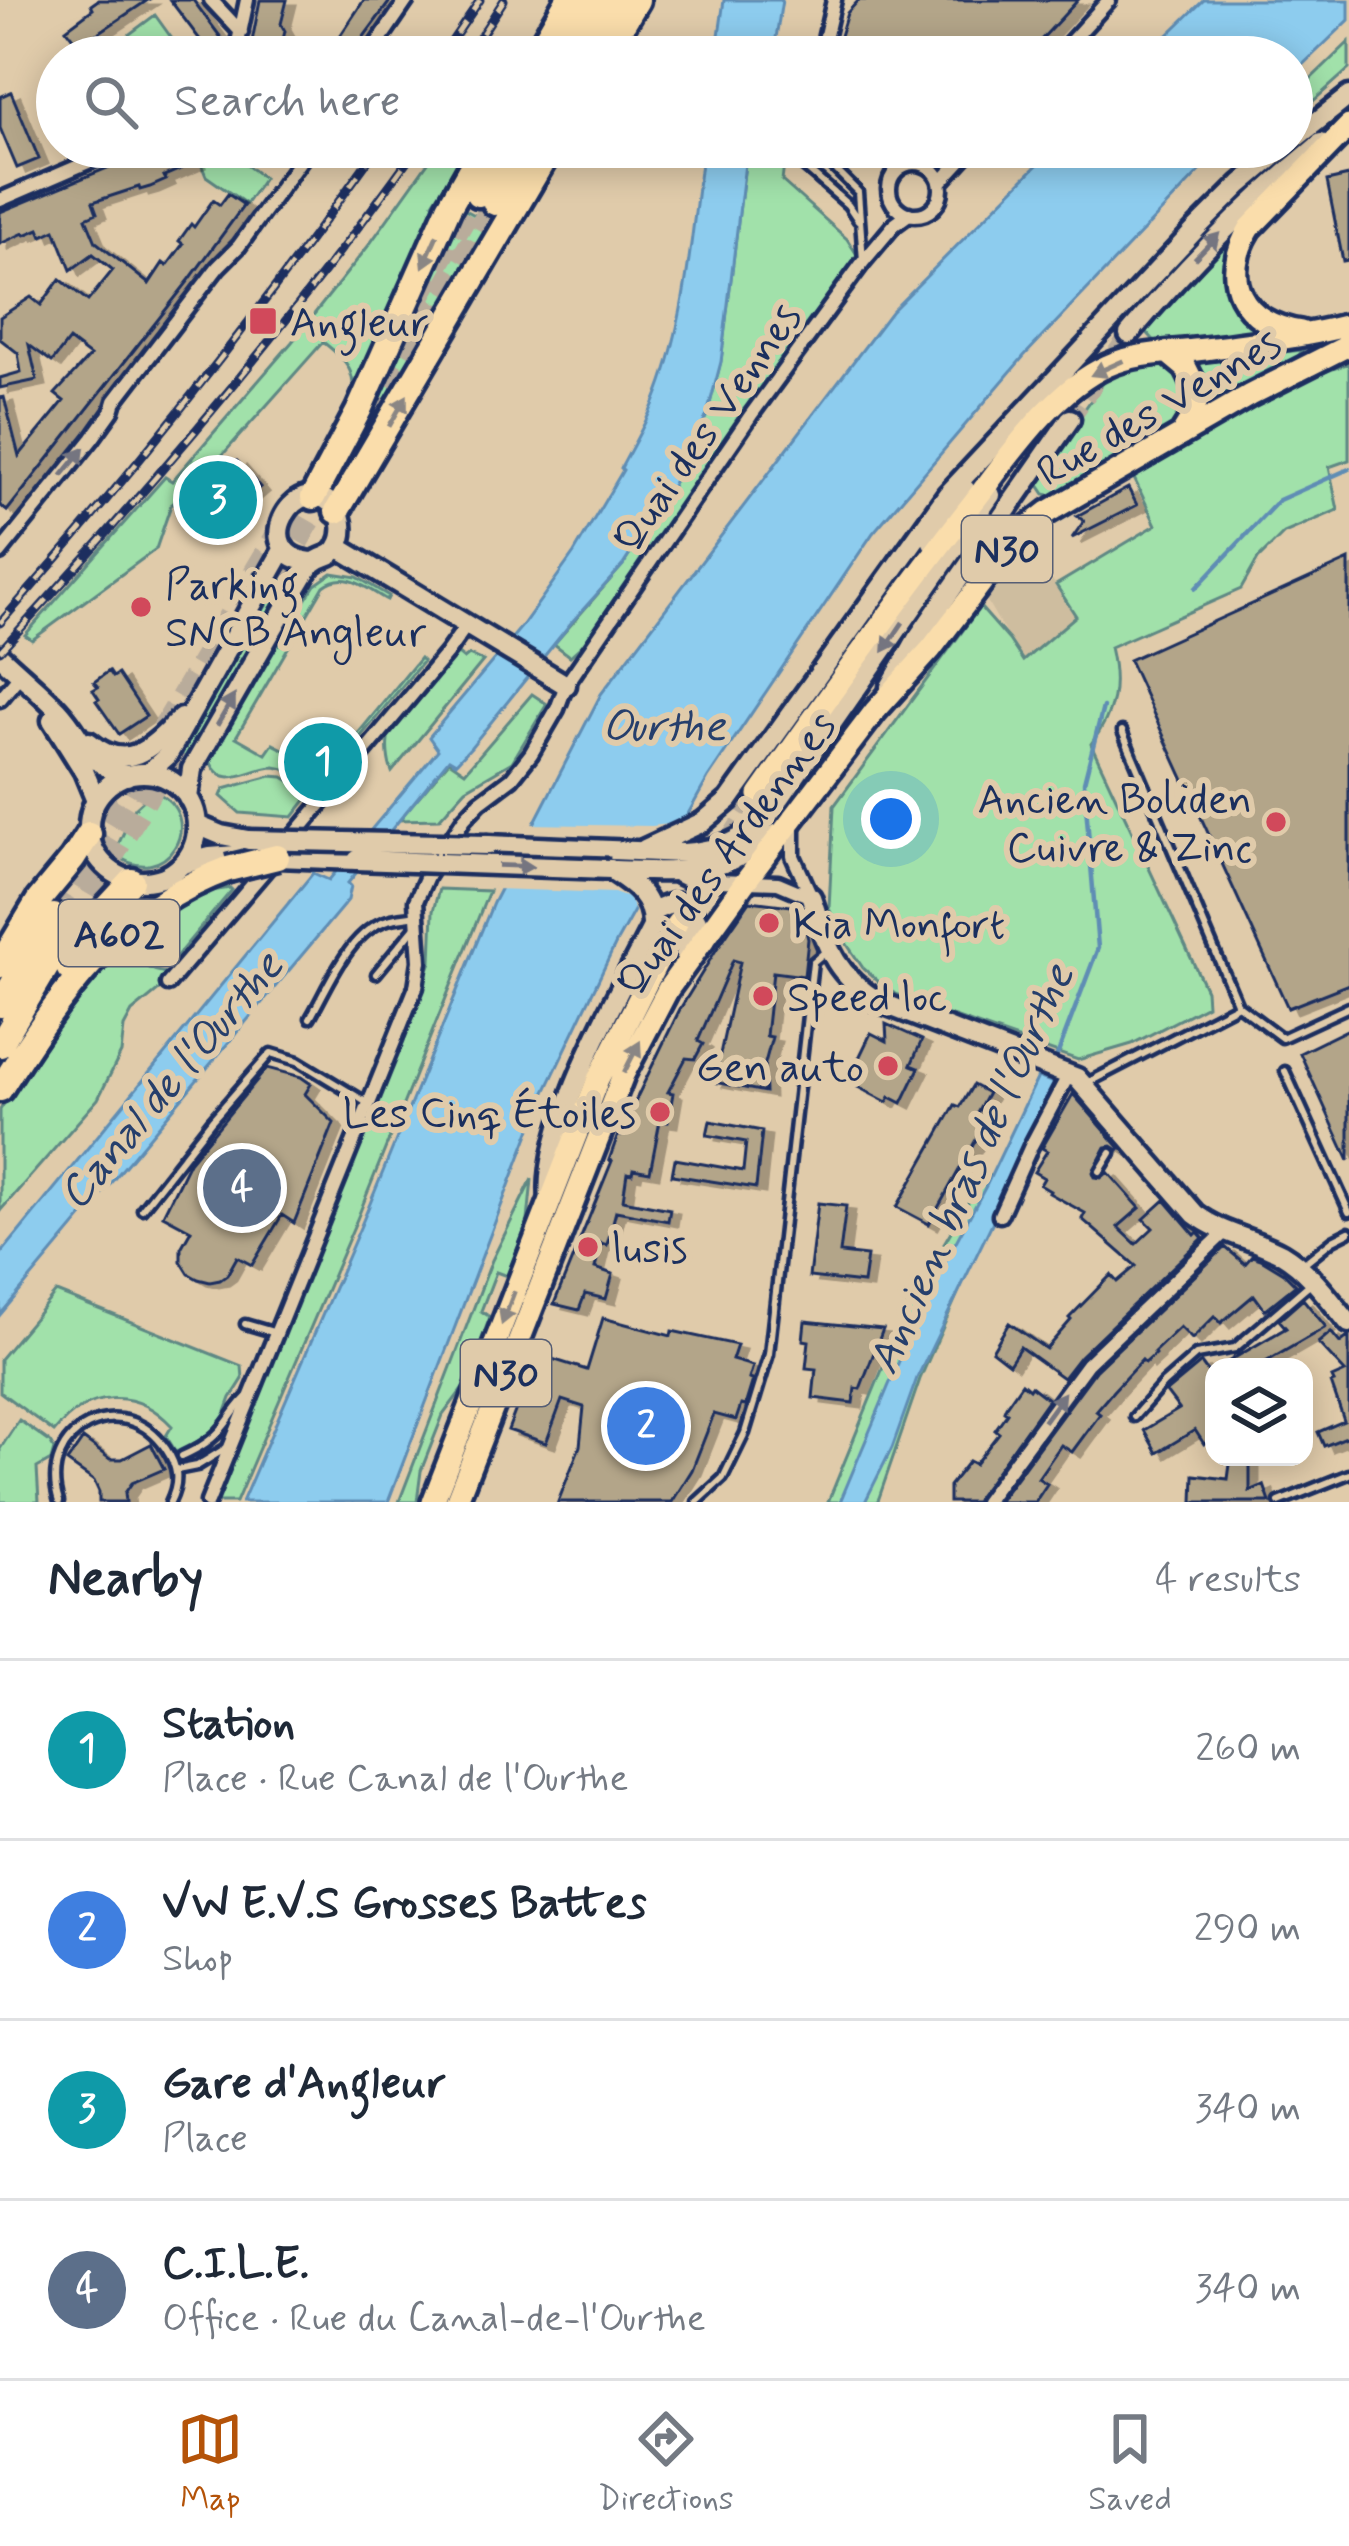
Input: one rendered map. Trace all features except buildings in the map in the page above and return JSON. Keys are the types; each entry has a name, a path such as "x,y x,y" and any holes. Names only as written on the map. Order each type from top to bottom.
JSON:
{"highway":[{"path":"547,36 568,0"},
{"path":"570,36 591,0"},
{"path":"594,36 615,0"},
{"path":"616,36 637,0"},
{"path":"313,497 359,410 449,206 471,168"},
{"path":"498,168 487,199 511,168"},
{"path":"338,511 539,168"},
{"name":"A602","path":"0,965 38,900 89,833"},
{"name":"A602","path":"0,1089 38,1030 126,926 237,855 277,857"},
{"name":"A602","path":"38,1030 47,1005 107,908 132,881"},
{"path":"0,1005 63,921 0,1045"}],"main road":[{"name":"Quai des Ardennes","path":"1313,124 1349,95"},
{"path":"1313,161 1349,123"},
{"path":"1313,153 1349,123"},
{"name":"Quai des Ardennes","path":"645,849 704,822 729,800 947,495 1196,229 1260,168"},
{"path":"1130,334 1166,289 1241,212 1294,168"},
{"path":"1307,168 1250,228 1235,263 1237,287 1253,312 1279,327 1313,334"},
{"name":"Rue des Vennes","path":"886,615 1014,450 1063,411 1083,380 1108,365 1142,355 1313,334 1349,325"},
{"name":"Rue des Vennes","path":"875,712 931,649 1017,536 1048,512 1181,435 1349,345"},
{"path":"1168,353 1192,376 1198,394 1192,419 1181,435"},
{"name":"Quai des Ardennes","path":"433,1502 457,1470 623,1075 668,988 875,712 1063,411"},
{"path":"183,864 191,853 197,826 188,798 178,786 148,773 127,776 104,789 89,822 94,850 116,875 132,881 160,879 183,864 237,855 645,849 684,853 728,845 757,828 769,814 1063,411"},
{"name":"Quai des Ardennes","path":"759,794 886,615 990,450"},
{"path":"188,798 192,769 298,585 315,562 332,554 343,535 338,511 313,497 290,504 282,514 279,537 284,548 303,561 315,562"},
{"path":"338,547 566,685"},
{"path":"148,773 167,756 284,548"},
{"path":"0,656 62,714 98,763 127,776"},
{"path":"36,689 96,800"},
{"path":"73,731 104,753 127,757 153,745 198,702"},
{"path":"277,857 667,872 732,862 760,847 794,818"},
{"path":"197,826 220,835 237,855"},
{"path":"550,1199 553,1152 574,1088 652,927 646,897 610,869"},
{"path":"811,897 829,948 847,979 877,1001 1072,1077 1121,1140 1195,1214 1225,1232 1276,1251 1306,1274 1349,1323"},
{"path":"652,912 682,903 691,908 697,921 668,988"},
{"name":"Quai des Ardennes","path":"456,1502 457,1470 550,1199 598,1079 677,923"}],"street":[{"path":"212,0 241,32"},
{"path":"240,36 247,0"},
{"path":"382,36 407,0"},
{"path":"826,36 834,0"},
{"path":"1076,36 1109,0"},
{"path":"1,197 72,168"},
{"path":"0,553 92,439 115,401 295,168"},
{"path":"898,168 889,182 890,199 910,214 933,207 940,192 940,183 929,168"},
{"path":"940,183 954,168"},
{"name":"Quai des Vennes","path":"208,1502 416,987 420,962 416,901 422,889 450,838 480,802 512,778 532,754 566,685 751,415 863,262 894,225 910,214"},
{"path":"168,985 438,664 474,631"},
{"path":"0,699 20,675"},
{"path":"794,818 793,856 811,897"},
{"path":"667,872 686,880 778,883 811,897"},
{"path":"1000,1215 1031,1146 1072,1077"},
{"path":"985,1502 1087,1364 1225,1232"}],"lane":[{"path":"806,168 848,205 861,225"},
{"path":"833,168 858,192 863,262"},
{"path":"1122,731 1238,1005 1282,1037 1349,1007"},
{"path":"310,1018 363,934 386,920 417,920"},
{"path":"376,974 417,920"},
{"path":"697,1502 723,1478 745,1433 769,1354 813,962 829,948"},
{"path":"1072,1077 1238,1005"},
{"path":"142,1209 271,1053 298,1061 369,1104"},
{"path":"1285,1070 1349,1212"},
{"path":"1100,1171 1111,1153"},
{"path":"1134,1417 1196,1355 1235,1348 1333,1240 1349,1232"},
{"path":"245,1324 276,1333"},
{"path":"182,1456 220,1432 253,1392"},
{"path":"59,1502 53,1479 64,1445 74,1432 92,1421 129,1419 147,1428 164,1446 177,1470 170,1502"},
{"path":"177,1470 197,1466 231,1445"},
{"path":"1279,1502 1349,1474"}],"shaded area":[{"path":"1028,543 1076,616 1022,662 984,596"}],"green space":[{"path":"155,15 170,36 127,36"},
{"path":"1349,42 1349,69 1313,101 1313,77"},
{"path":"203,168 251,168 264,178 246,204 206,176"},
{"path":"424,168 456,168 433,203 437,208 354,398 347,365 323,342 194,487 171,505 156,549 32,640 25,635 165,477 172,481 369,245"},
{"path":"744,168 784,168 782,181 847,239 861,261 597,632 570,656 554,644 623,565 665,500 707,415 721,361"},
{"path":"458,206 497,227 354,473 342,465"},
{"path":"1247,218 1228,262 1270,335 1266,337 1274,353 1303,350 1293,362 1325,372 1349,363 1349,460 1329,467 1338,510 1284,533 1258,559 1241,589 1110,647 1113,698 1091,744 1206,990 1207,1005 1132,1044 1078,1060 917,1004 888,990 863,968 829,908 834,806 980,607 1023,661 1076,616 1056,585 1156,525 1125,459 1057,498 1045,494 1035,479 1111,372 1167,355 1144,329"},
{"path":"332,573 357,577 389,596 387,600 348,580 324,586 236,737 266,754 273,744 297,756 302,764 328,734 347,747 420,658 423,661 319,787 312,785 340,752 330,744 304,780 275,767 222,775 210,761 278,643 283,645 294,626 290,623 315,585"},
{"path":"281,580 290,585 189,761 180,754"},
{"path":"458,654 483,661 392,772 388,748 392,727"},
{"path":"532,694 547,704 512,762 466,789 439,819 399,820 449,761 465,772"},
{"path":"283,777 311,794 293,817 240,813 221,796 224,789"},
{"path":"154,791 171,803 179,817 180,833 164,858 150,865 133,864 115,854 117,847 135,808"},
{"path":"230,888 170,964 154,963 147,957 150,938 175,907 194,896"},
{"path":"439,889 489,891 236,1502 212,1502 431,962"},
{"path":"169,903 144,932 139,953 151,969 175,973 132,1012 124,1027 121,1053 98,1099 0,1211 0,1110 79,990"},
{"path":"985,1174 1007,1183 920,1379 879,1498 877,1502 828,1502 911,1299"},
{"path":"532,1179 528,1221 507,1276 496,1272 481,1311 490,1317 464,1387 443,1415 421,1471 417,1502 399,1502 492,1260"},
{"path":"56,1292 242,1366 243,1379 223,1420 210,1435 176,1452 166,1436 172,1426 143,1404 112,1399 96,1402 67,1418 54,1432 0,1392 0,1359"},
{"path":"19,1420 54,1449 51,1460 37,1468 39,1502 0,1502 0,1449"}],"water":[{"path":"724,0 782,0 776,36 719,36"},
{"path":"1204,0 1349,0 1349,20 1313,55 1313,36 1167,36"},
{"name":"Canal de l'Ourthe","path":"700,168 744,168 721,362 707,415 665,500 623,565 471,747 456,763 449,759 348,883 348,900 0,1315 0,1255 313,873 329,880 438,750 429,737 522,626 574,553 650,413 676,334"},
{"name":"Ourthe","path":"1034,168 1203,168 1024,356 873,533 708,778 616,943 544,1094 388,1502 242,1502 493,903 601,694 891,312"},
{"path":"1038,1077 1059,1085 917,1378 892,1448 865,1502 840,1502 925,1299"}],"pier":[{"path":"696,812 638,916 628,898 614,893 493,889 527,824 652,826"}],"waterway":[{"path":"1196,588 1279,500 1349,469"},
{"name":"Ancien bras de l'Ourthe","path":"1055,1061 1098,948 1084,782 1103,707"}],"tunnel":[{"path":"419,296 478,194"},
{"path":"279,572 495,203"},
{"path":"1070,419 1129,334"},
{"path":"54,916 288,517"},
{"path":"71,926 176,747"},
{"path":"679,921 759,795"}],"railway":[{"path":"455,36 480,0"},
{"path":"481,36 504,0"},
{"path":"0,623 195,390 363,168"},
{"path":"0,651 217,405 401,168"}],"place":[{"name":"Angleur","path":"263,321"},
{"name":"Gare d'Angleur","path":"218,500"},
{"name":"Parking SNCB Angleur","path":"141,607"},
{"name":"Station","path":"323,762"},
{"name":"Ancien Boliden Cuivre & Zinc","path":"1276,822"},
{"name":"Kia Monfort","path":"769,923"},
{"name":"Speed loc","path":"763,996"},
{"name":"Gen auto","path":"888,1066"},
{"name":"Les Cinq Étoiles","path":"660,1112"},
{"name":"C.I.L.E.","path":"242,1188"},
{"name":"lusis","path":"588,1247"},
{"name":"VW E.V.S Grosses Battes","path":"646,1426"}]}
